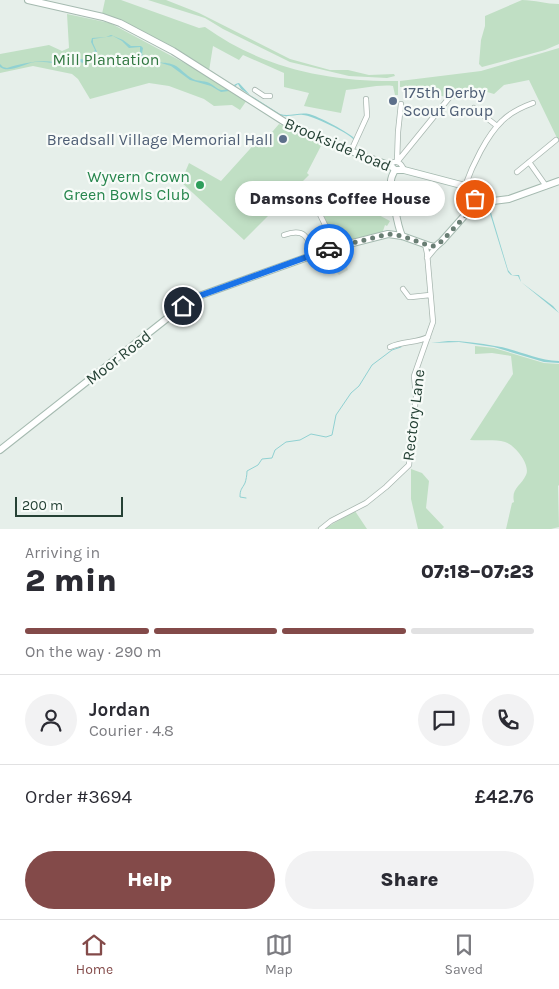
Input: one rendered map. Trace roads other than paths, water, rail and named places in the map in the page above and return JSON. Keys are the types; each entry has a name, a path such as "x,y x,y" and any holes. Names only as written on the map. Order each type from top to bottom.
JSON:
{"street":[{"name":"Brookside Road","path":"28,0 103,17 120,23 173,50 234,89 259,100 299,130 318,139 389,165 395,170 404,170 465,186 489,201"},
{"name":"Brookside Road","path":"255,90 259,100"},
{"name":"Brookside Road","path":"259,100 270,96"},
{"path":"389,165 398,162 449,98"},
{"path":"351,151 367,116 366,99"},
{"path":"465,186 471,170 497,126 523,104 533,103"},
{"path":"401,104 398,132 398,162 404,170"},
{"path":"474,108 483,111 497,126"},
{"path":"517,172 556,140"},
{"path":"529,162 546,186"},
{"path":"395,170 391,182 397,224 402,236"},
{"path":"473,206 489,201 509,199 559,181"},
{"path":"310,194 329,233 343,245"},
{"path":"427,258 473,206 478,194"},
{"path":"388,234 393,231 397,224"},
{"path":"286,226 286,234 298,232 306,236 314,255"},
{"name":"Moor Road","path":"0,450 189,302 234,283 343,245 388,234 402,236 425,244"},
{"path":"425,244 433,247 438,245"},
{"name":"Rectory Lane","path":"321,529 331,521 366,502 409,465 416,402 414,376 433,322 425,244"},
{"path":"403,289 411,298 430,295"},
{"path":"390,347 428,337"},
{"path":"417,340 425,347"}],"water":[{"path":"111,35 123,40 131,46 141,46 143,48 142,54 149,60 174,65 193,79 205,81 221,90 239,83 250,95 280,114 313,115 341,129 355,139 314,118 300,115 286,116 280,115 270,110 241,89 238,84 229,91 221,92 211,86 190,80 171,66 161,63 155,65 144,60 140,56 140,47 129,48 113,36 93,39 97,52 89,62 83,63 75,60 73,64 66,67 55,63 37,62 44,61 67,65 71,63 73,58 87,60 95,50 91,42 92,38"},
{"path":"33,62 12,69 4,69 0,67 0,64 7,68"},
{"path":"489,206 508,270 512,275 519,275 521,282 518,276 511,275 508,272"},
{"path":"521,282 553,306 559,313"},
{"path":"448,341 472,342 503,347 542,359 559,361 559,363 544,362 494,347 459,342 431,343"}],"waterway":[{"path":"246,498 240,497 240,494 247,471 258,465 262,459 272,458 275,450 286,442 300,440 311,434 326,437 332,435 336,415 351,393 359,386 372,365 392,350 401,347"}],"place":[{"name":"175th Derby Scout Group","path":"393,101"},
{"name":"Breadsall Village Memorial Hall","path":"283,139"},
{"name":"Wyvern Crown Green Bowls Club","path":"200,185"},
{"name":"Damsons Coffee House","path":"475,199"}],"park label":[{"name":"Mill Plantation","path":"106,59"}]}
